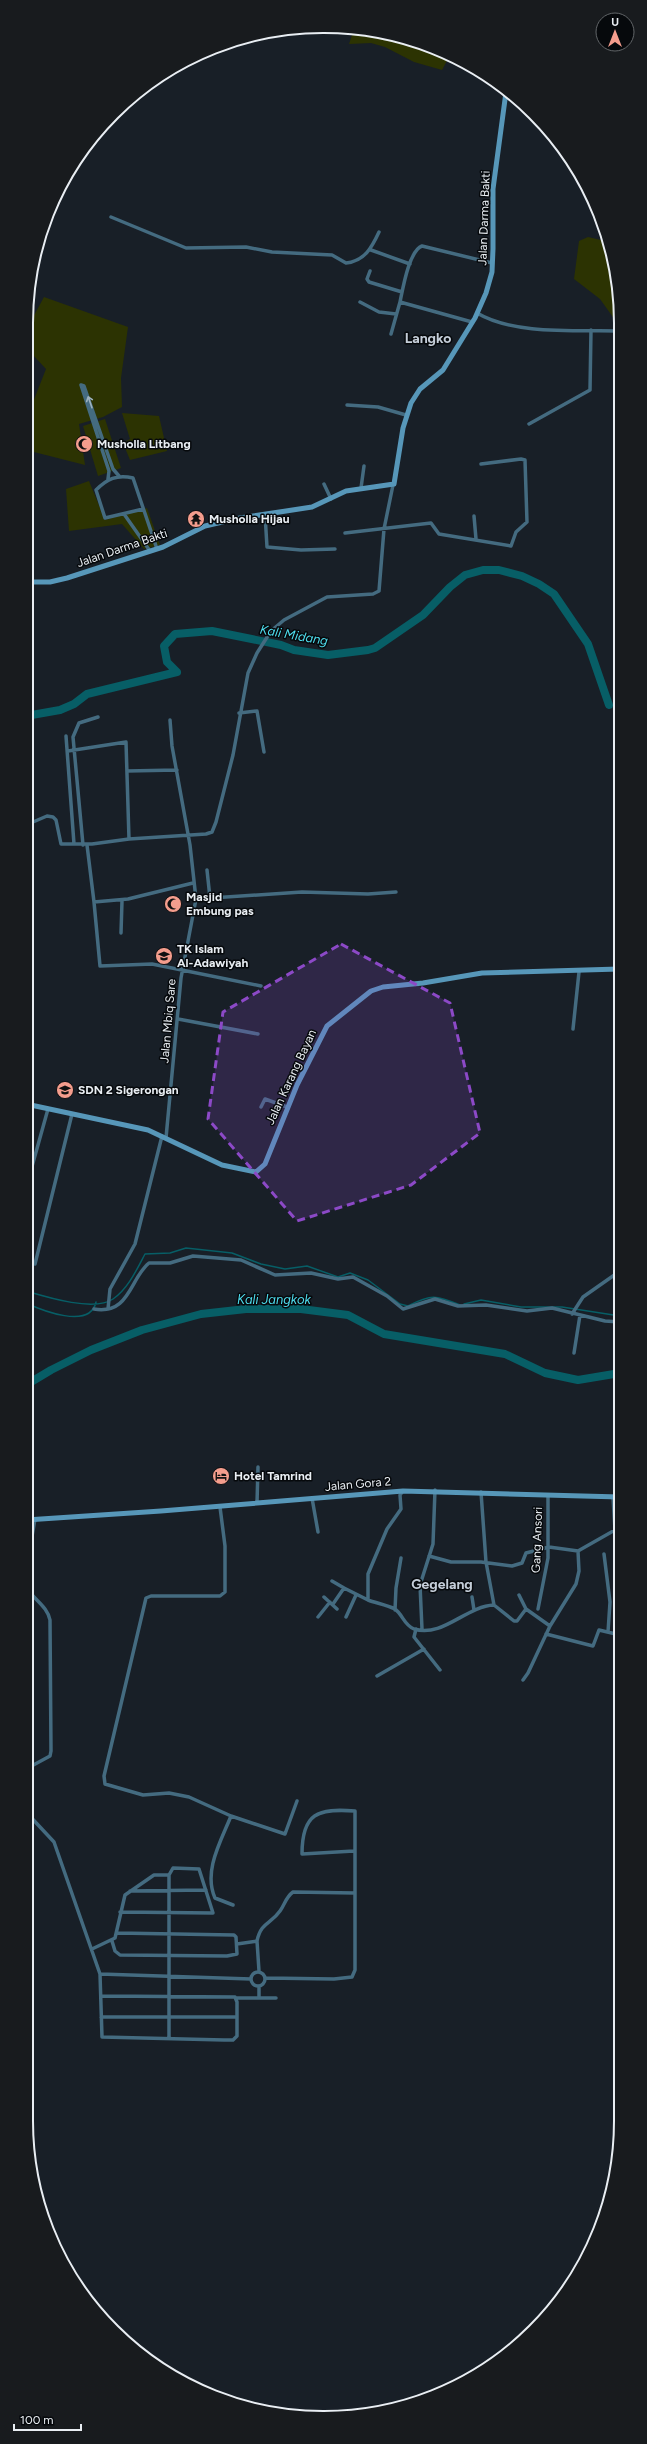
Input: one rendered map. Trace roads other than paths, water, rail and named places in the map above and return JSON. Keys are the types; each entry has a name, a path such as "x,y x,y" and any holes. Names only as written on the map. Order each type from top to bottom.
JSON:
{"street":[{"name":"Jalan Darma Bakti","path":"33,581 61,579 157,549 205,526 264,514 312,507 346,491 393,485 406,415 420,389 443,370 472,322 486,293 492,263 493,189 505,97"},
{"path":"111,217 186,248 246,247 272,252 332,256 346,263 359,259 371,250 379,232"},
{"path":"391,334 415,250 422,246 492,263"},
{"path":"371,250 410,264"},
{"path":"370,271 367,279 369,282 402,292"},
{"path":"360,302 379,312 396,314"},
{"path":"400,302 472,322"},
{"path":"477,313 491,320 523,327 614,331"},
{"path":"529,424 590,390 591,330"},
{"path":"94,421 84,386 81,385 111,470 119,476"},
{"path":"347,405 378,407 406,415"},
{"path":"345,533 431,523 439,534 511,546 516,532 527,524 528,516 525,460 521,459 481,464"},
{"path":"361,488 364,466"},
{"path":"108,480 111,470"},
{"path":"143,509 106,519 104,517 96,490 108,480 119,476 133,478 157,549"},
{"path":"324,484 331,499"},
{"path":"33,822 47,816 53,817 56,820 60,843 85,845 129,839 208,834 214,829 233,755 239,713 248,673 266,639 276,626 316,601 332,596 373,594 379,591 384,529 393,485"},
{"path":"124,514 150,550"},
{"path":"264,514 267,547 301,550 335,549"},
{"path":"474,516 476,539"},
{"path":"239,713 257,711 264,752"},
{"path":"98,717 81,721 77,725 73,737 85,845 94,902 100,966 149,963 183,969 215,978 242,981 261,986"},
{"name":"Jalan Mbiq Sare","path":"108,1308 110,1289 135,1244 164,1137 183,969 196,899 188,835 170,720"},
{"path":"66,736 74,844"},
{"path":"68,751 126,741 129,839"},
{"path":"127,771 177,770"},
{"path":"207,870 210,898"},
{"path":"94,902 122,901 193,883"},
{"path":"196,899 302,892 360,894 396,892"},
{"path":"121,934 122,901"},
{"name":"Jalan Karang Bayan","path":"33,1106 125,1125 164,1137 222,1165 256,1172 265,1164 287,1107 327,1026 375,989 482,973 614,970"},
{"path":"573,1029 580,972"},
{"path":"178,1018 258,1034"},
{"path":"261,1107 264,1099 287,1107"},
{"path":"33,1163 48,1109"},
{"path":"35,1264 72,1114"},
{"path":"94,1309 108,1308 128,1294 149,1263 170,1263 191,1256 241,1260 275,1275 311,1272 338,1279 353,1276 387,1296 403,1309 435,1299 454,1306 486,1305 528,1311 552,1308 614,1321"},
{"path":"572,1313 583,1297 614,1275"},
{"path":"574,1353 580,1315"},
{"path":"257,1503 258,1467"},
{"path":"422,1629 420,1585 433,1540 435,1490"},
{"name":"Jalan Gora 2","path":"35,1519 220,1507 403,1491 435,1490 613,1497"},
{"path":"368,1600 368,1574 387,1529 401,1508 400,1495 403,1491"},
{"path":"481,1492 486,1562 494,1605 515,1622 526,1609"},
{"name":"Gang Ansori","path":"538,1609 547,1570 549,1547 548,1495"},
{"path":"613,1497 614,1514"},
{"path":"312,1498 318,1532"},
{"path":"220,1507 226,1546 225,1592 220,1596 151,1596 146,1598 104,1779 105,1784 142,1795 169,1793 189,1797 231,1816 285,1834 297,1801"},
{"path":"33,1531 35,1519"},
{"path":"429,1556 450,1562 486,1562 517,1565 522,1563 525,1554 549,1547 578,1551 614,1531"},
{"path":"523,1680 528,1673 550,1626 578,1580 578,1551"},
{"path":"604,1554 610,1602 608,1632"},
{"path":"395,1610 396,1588 401,1558"},
{"path":"332,1581 356,1595 395,1610 408,1625 416,1629 438,1628 474,1610 494,1605"},
{"path":"318,1617 344,1588"},
{"path":"346,1617 356,1595"},
{"path":"519,1595 526,1609 550,1626"},
{"path":"33,1596 46,1609 50,1620 51,1751 50,1756 33,1765"},
{"path":"324,1597 336,1608"},
{"path":"472,1597 474,1610"},
{"path":"416,1629 414,1637 440,1670"},
{"path":"546,1634 593,1646 598,1630 614,1633"},
{"path":"377,1676 424,1649"},
{"path":"266,1978 334,1979 352,1977 355,1970 355,1811 337,1809 321,1812 310,1820 302,1834 302,1854 354,1852"},
{"path":"231,1816 212,1866 211,1875 212,1890 216,1898 233,1905"},
{"path":"33,1820 54,1842 92,1949 100,1974 101,2035 104,2038 233,2040 237,2036 236,1998"},
{"path":"120,1912 168,1912 213,1913 200,1869 173,1868 169,1875 168,1912 168,1955 167,1976 169,2039"},
{"path":"92,1949 112,1941 117,1933 120,1912 125,1895 129,1891 154,1875 169,1875"},
{"path":"129,1891 206,1890"},
{"path":"259,1971 257,1941 259,1931 264,1924 280,1911 288,1896 293,1892 355,1893"},
{"path":"112,1941 116,1951 120,1955 236,1955 236,1937 230,1934 117,1933"},
{"path":"237,1944 257,1941"},
{"path":"259,1971 263,1973 266,1978"},
{"path":"259,1971 253,1973 251,1979 253,1984 259,1986"},
{"path":"100,1974 251,1979"},
{"path":"259,1986 263,1984 266,1978"},
{"path":"259,1986 259,1998"},
{"path":"101,1996 276,1998"},
{"path":"101,2017 237,2017"}],"waterway":[{"name":"Kali Midang","path":"33,715 60,710 74,704 87,694 177,672 167,662 164,646 175,634 212,631 281,645 294,650 328,655 375,648 423,615 450,587 465,575 483,570 499,570 522,576 539,584 554,594 588,644 609,705"},
{"path":"33,1293 82,1304 105,1303 113,1299 123,1290 132,1278 145,1254 170,1253 186,1248 232,1253 261,1264 285,1269 307,1266 338,1277 350,1273 368,1280 400,1304 408,1306 422,1299 434,1297 445,1299 460,1305"},
{"path":"464,1304 481,1300 521,1307 562,1307 614,1315"},
{"path":"33,1306 64,1316 75,1316 85,1315 92,1310 96,1302"},
{"name":"Kali Jangkok","path":"33,1381 91,1350 142,1330 201,1314 246,1309 301,1309 348,1315 384,1334 505,1354 545,1373 578,1380 614,1374"}],"place":[{"name":"Musholla Litbang","path":"84,444"},
{"name":"Musholla Hijau","path":"196,519"},
{"name":"Masjid Embung pas","path":"173,904"},
{"name":"TK Islam Al-Adawiyah","path":"164,956"},
{"name":"SDN 2 Sigerongan","path":"65,1090"},
{"name":"Hotel Tamrind","path":"221,1476"}],"district":[{"name":"Langko","path":"428,338"},
{"name":"Gegelang","path":"442,1584"}]}
